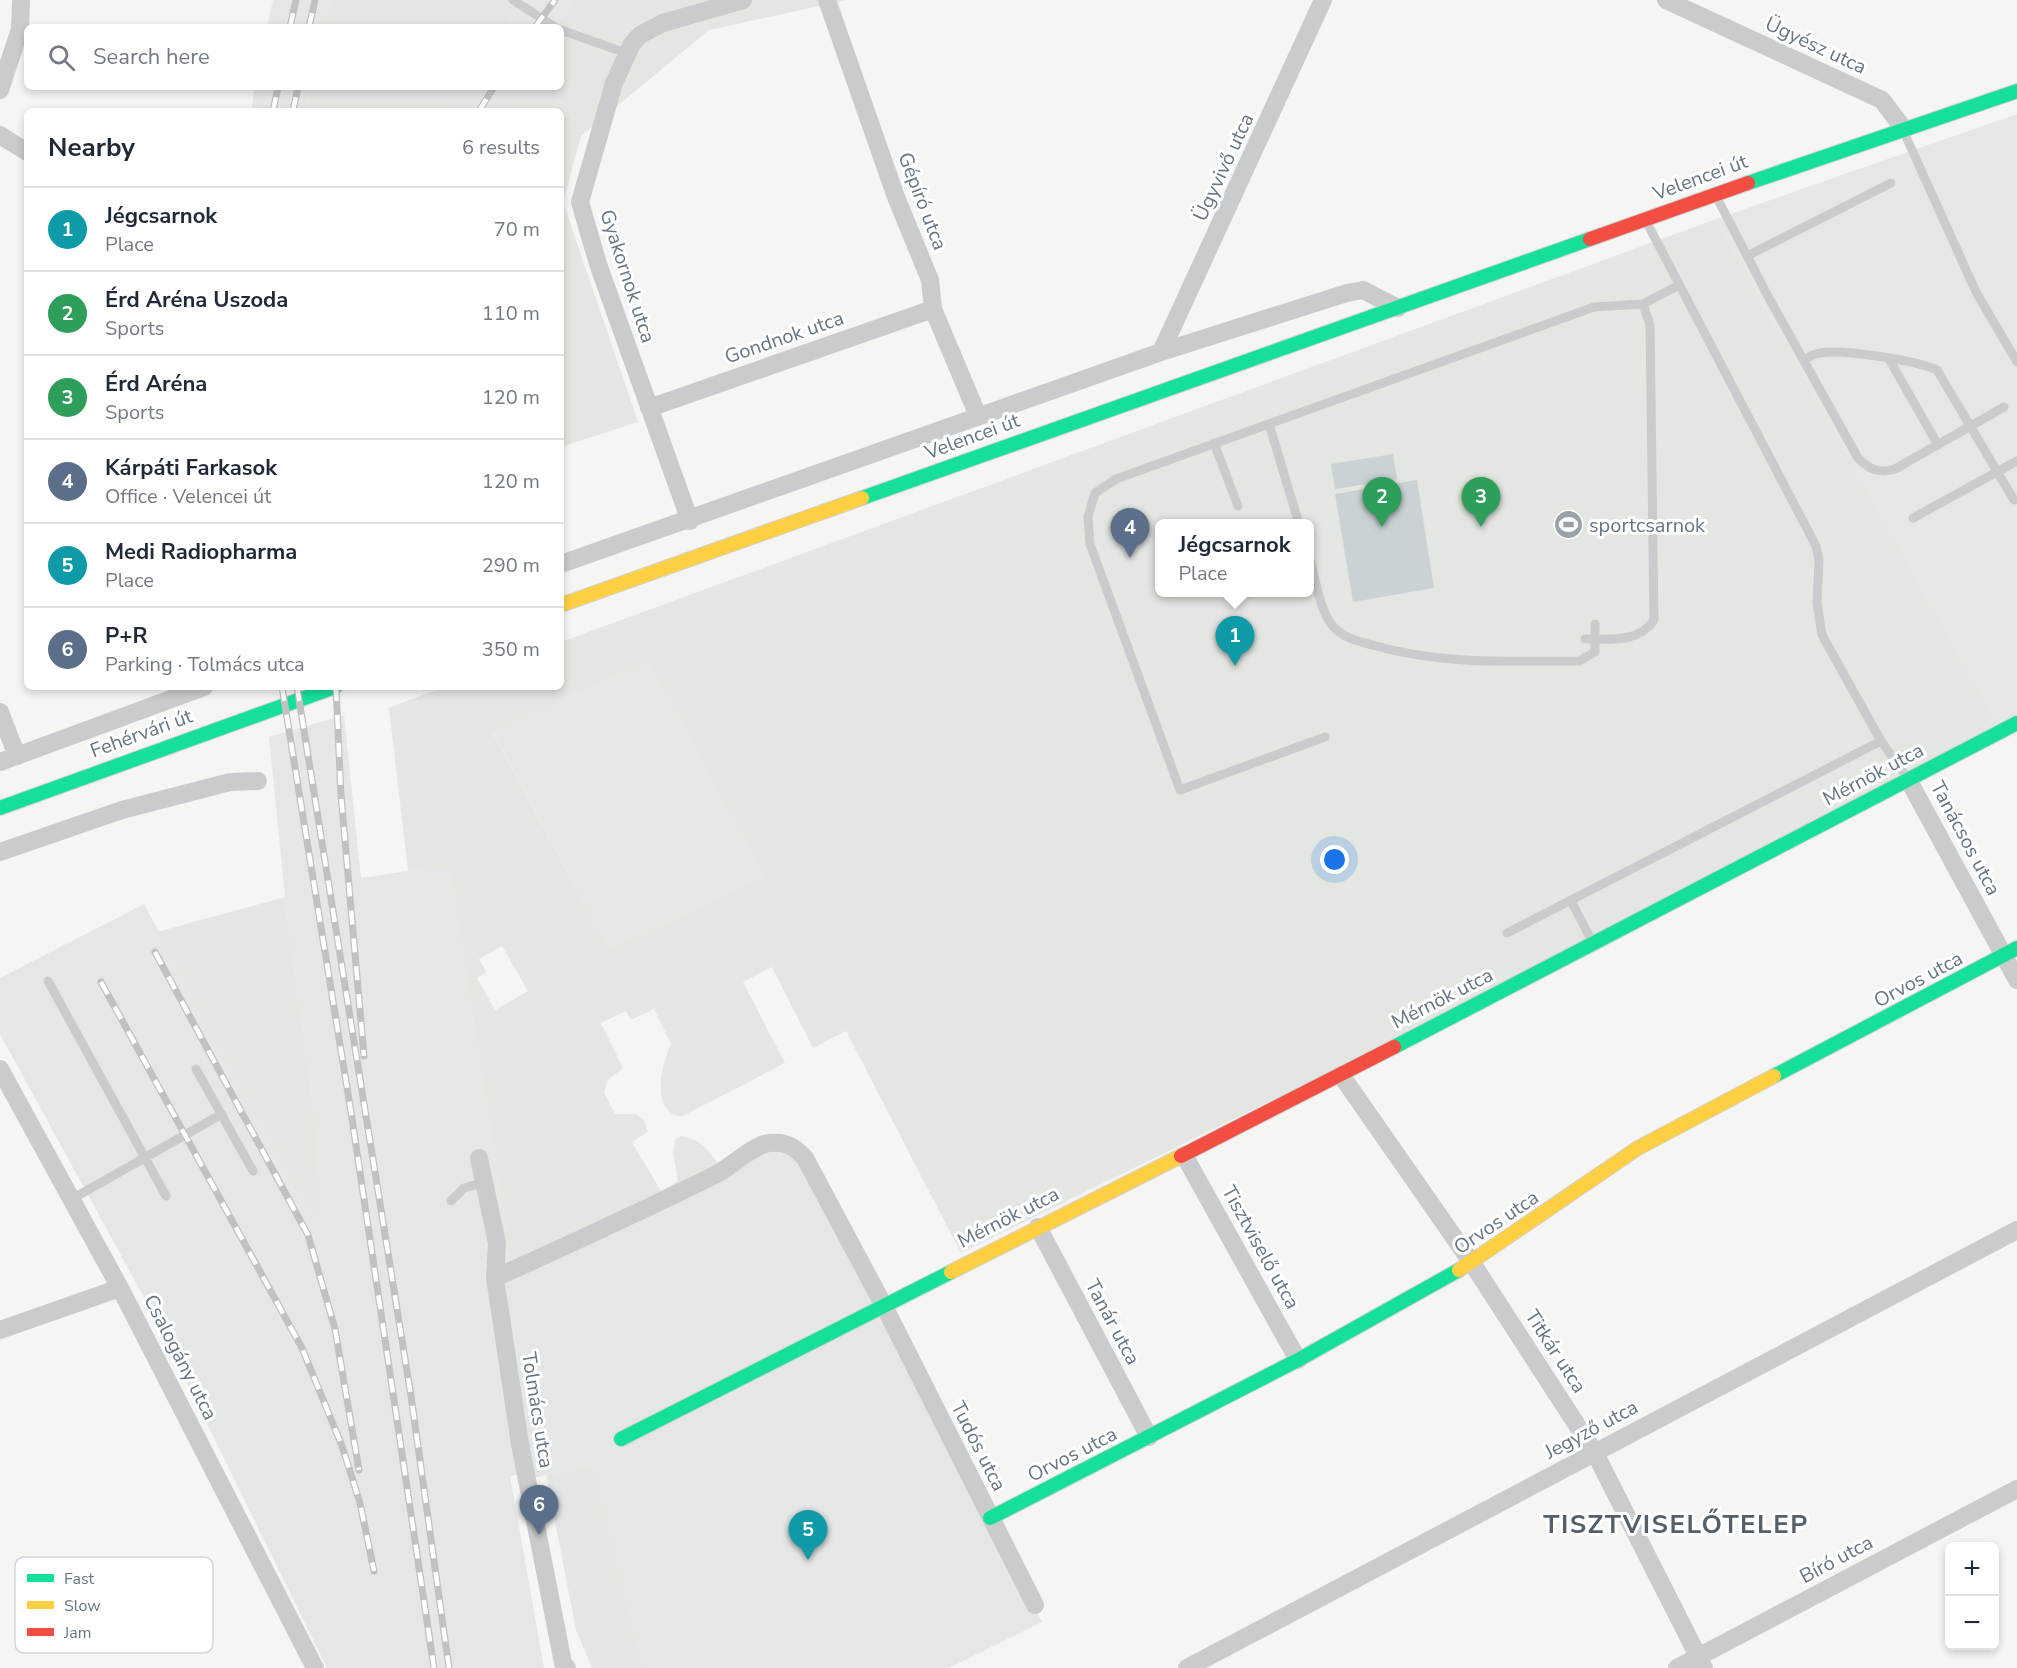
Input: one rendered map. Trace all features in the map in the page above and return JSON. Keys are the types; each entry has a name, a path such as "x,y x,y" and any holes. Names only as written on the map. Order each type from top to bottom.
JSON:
{"street":[{"path":"0,90 20,29 21,0"},
{"path":"629,49 640,35 657,26 743,0"},
{"name":"Gépíró utca","path":"827,0 896,197 930,280 933,309 978,416"},
{"name":"Ügyvivő utca","path":"1161,352 1323,0"},
{"name":"Ügyész utca","path":"1666,0 1882,100 1903,128"},
{"name":"Gyakornok utca","path":"629,49 614,83 580,202 595,255 690,520"},
{"name":"Velencei út","path":"564,604 1903,128 2017,91"},
{"path":"0,135 24,150"},
{"name":"Velencei út","path":"564,563 1161,352 1347,293 1363,290 1398,308"},
{"name":"Gondnok utca","path":"649,408 933,309"},
{"name":"Fehérvári út","path":"9,759 196,690"},
{"name":"Fehérvári út","path":"0,808 327,690"},
{"path":"0,712 9,759"},
{"name":"Mérnök utca","path":"621,1439 1341,1075 2017,723"},
{"path":"0,852 122,810 230,782 258,781"},
{"name":"Tanácsos utca","path":"1909,781 2010,952 2017,980"},
{"name":"Orvos utca","path":"990,1518 1298,1360 1472,1263 1638,1148 2010,952"},
{"name":"Csalogány utca","path":"0,1069 120,1288 315,1668"},
{"name":"Titkár utca","path":"1341,1075 1472,1263 1595,1453 1701,1662"},
{"path":"495,1278 650,1208 719,1173 755,1148 767,1143 782,1142 795,1147 805,1158 884,1306"},
{"name":"Tisztviselő utca","path":"1184,1155 1298,1360"},
{"name":"Tolmács utca","path":"479,1158 497,1243 495,1278 524,1465 548,1593 563,1663 567,1668"},
{"name":"Tanár utca","path":"1038,1227 1149,1437"},
{"name":"Jegyző utca","path":"1187,1668 2017,1230"},
{"path":"0,1330 120,1288"},
{"name":"Tudós utca","path":"884,1306 1035,1605"},
{"name":"Bíró utca","path":"1677,1668 1701,1662 2017,1489"}],"lane":[{"path":"513,0 550,24"},
{"path":"564,31 629,49"},
{"path":"1903,128 1976,292 2017,362"},
{"path":"1747,256 1891,183"},
{"path":"1716,196 1804,361 1858,458 1866,466 1886,472 2004,407"},
{"path":"1646,221 1816,546 1819,560 1817,603 1822,635 1881,741 1909,781"},
{"path":"1325,737 1180,790 1090,544 1088,517 1095,493 1116,479 1594,307 1643,304 1680,285"},
{"path":"1585,639 1621,639 1637,635 1648,629 1654,620 1650,325 1643,304"},
{"path":"1804,361 1816,354 1824,353 1889,359 1924,364 1937,369 2014,500"},
{"path":"1889,359 1938,445"},
{"path":"1269,424 1298,519"},
{"path":"1214,443 1238,506"},
{"path":"1913,518 2017,461"},
{"path":"1314,572 1332,625 1342,635 1353,640 1432,659 1579,661 1595,652 1595,624"},
{"path":"1507,933 1881,741"},
{"path":"1571,901 1594,944"},
{"path":"48,981 166,1196"},
{"path":"196,1069 253,1170"},
{"path":"72,1199 222,1114"},
{"path":"451,1201 464,1188 485,1182"}],"shaded area":[{"path":"273,0 331,0 324,24 268,24"},
{"path":"331,0 525,0 507,24 324,24"},
{"path":"525,0 574,0 553,24 507,24"},
{"path":"574,0 847,0 709,30 581,136 564,198 564,108 498,108 509,90 564,90 564,24 553,24"},
{"path":"254,90 310,90 307,108 252,108"},
{"path":"310,90 463,90 453,108 307,108"},
{"path":"463,90 509,90 498,108 453,108"},
{"path":"2017,114 2017,714 1999,724 1716,219"},
{"path":"564,205 638,422 564,446"},
{"path":"1716,219 1999,724 1417,1029 961,1253 846,1031 813,1048 772,967 743,982 785,1063 681,1117 671,1113 662,1097 662,1075 671,1044 654,1009 631,1020 626,1011 601,1023 623,1068 608,1080 604,1093 615,1114 636,1114 644,1120 648,1132 632,1142 661,1191 678,1181 673,1153 675,1140 681,1136 703,1146 719,1165 511,1265 449,869 408,871 389,708 435,690 564,690 564,641","holes":["648,663 763,877 609,948 492,731","502,946 528,991 495,1010 477,978 486,972 479,959"]},
{"path":"1393,454 1397,479 1335,489 1331,464"},
{"path":"1417,480 1434,588 1353,602 1335,494"},
{"path":"648,663 763,877 609,948 492,730"},
{"path":"344,715 361,878 449,868 511,1264 782,1133 874,1302 1042,1622 949,1668 644,1668 591,1465 524,1480 522,1474 510,1476 544,1668 327,1668 153,1314 0,1034 0,978 144,904 318,1227 317,1132 285,897 269,737"},
{"path":"285,897 317,1132 319,1229 157,932"},
{"path":"592,1465 644,1668 592,1668 576,1630 546,1475"}],"railway":[{"path":"291,24 296,0"},
{"path":"310,24 315,0"},
{"path":"537,24 555,0"},
{"path":"274,108 277,90"},
{"path":"294,108 297,90"},
{"path":"481,108 492,90"},
{"path":"282,690 351,1112 434,1668"},
{"path":"297,690 411,1396 449,1668"},
{"path":"336,690 341,795 364,1056"},
{"path":"155,952 308,1235 335,1329 359,1470"},
{"path":"101,982 302,1348 342,1446 360,1503 374,1571"}],"traffic: fast":[{"path":"1748,183 2017,91"},
{"path":"862,498 1590,239"},
{"path":"0,808 327,690"},
{"path":"1394,1047 2017,723"},
{"path":"1774,1076 2017,948"},
{"path":"990,1518 1298,1360 1459,1270"},
{"path":"621,1439 951,1272"}],"traffic: slow":[{"path":"564,604 862,498"},
{"path":"1459,1270 1638,1148 1774,1076"},
{"path":"951,1272 1181,1156"}],"traffic: jam":[{"path":"1590,239 1748,183"},
{"path":"1181,1156 1394,1047"}],"place":[{"name":"sportcsarnok","path":"1568,525"},
{"name":"Érd Aréna Uszoda","path":"1382,527"},
{"name":"Érd Aréna","path":"1481,527"},
{"name":"Kárpáti Farkasok","path":"1130,558"},
{"name":"Jégcsarnok","path":"1235,666"},
{"name":"P+R","path":"539,1535"},
{"name":"Medi Radiopharma","path":"808,1560"}],"district":[{"name":"TISZTVISELŐTELEP","path":"1676,1524"}]}
